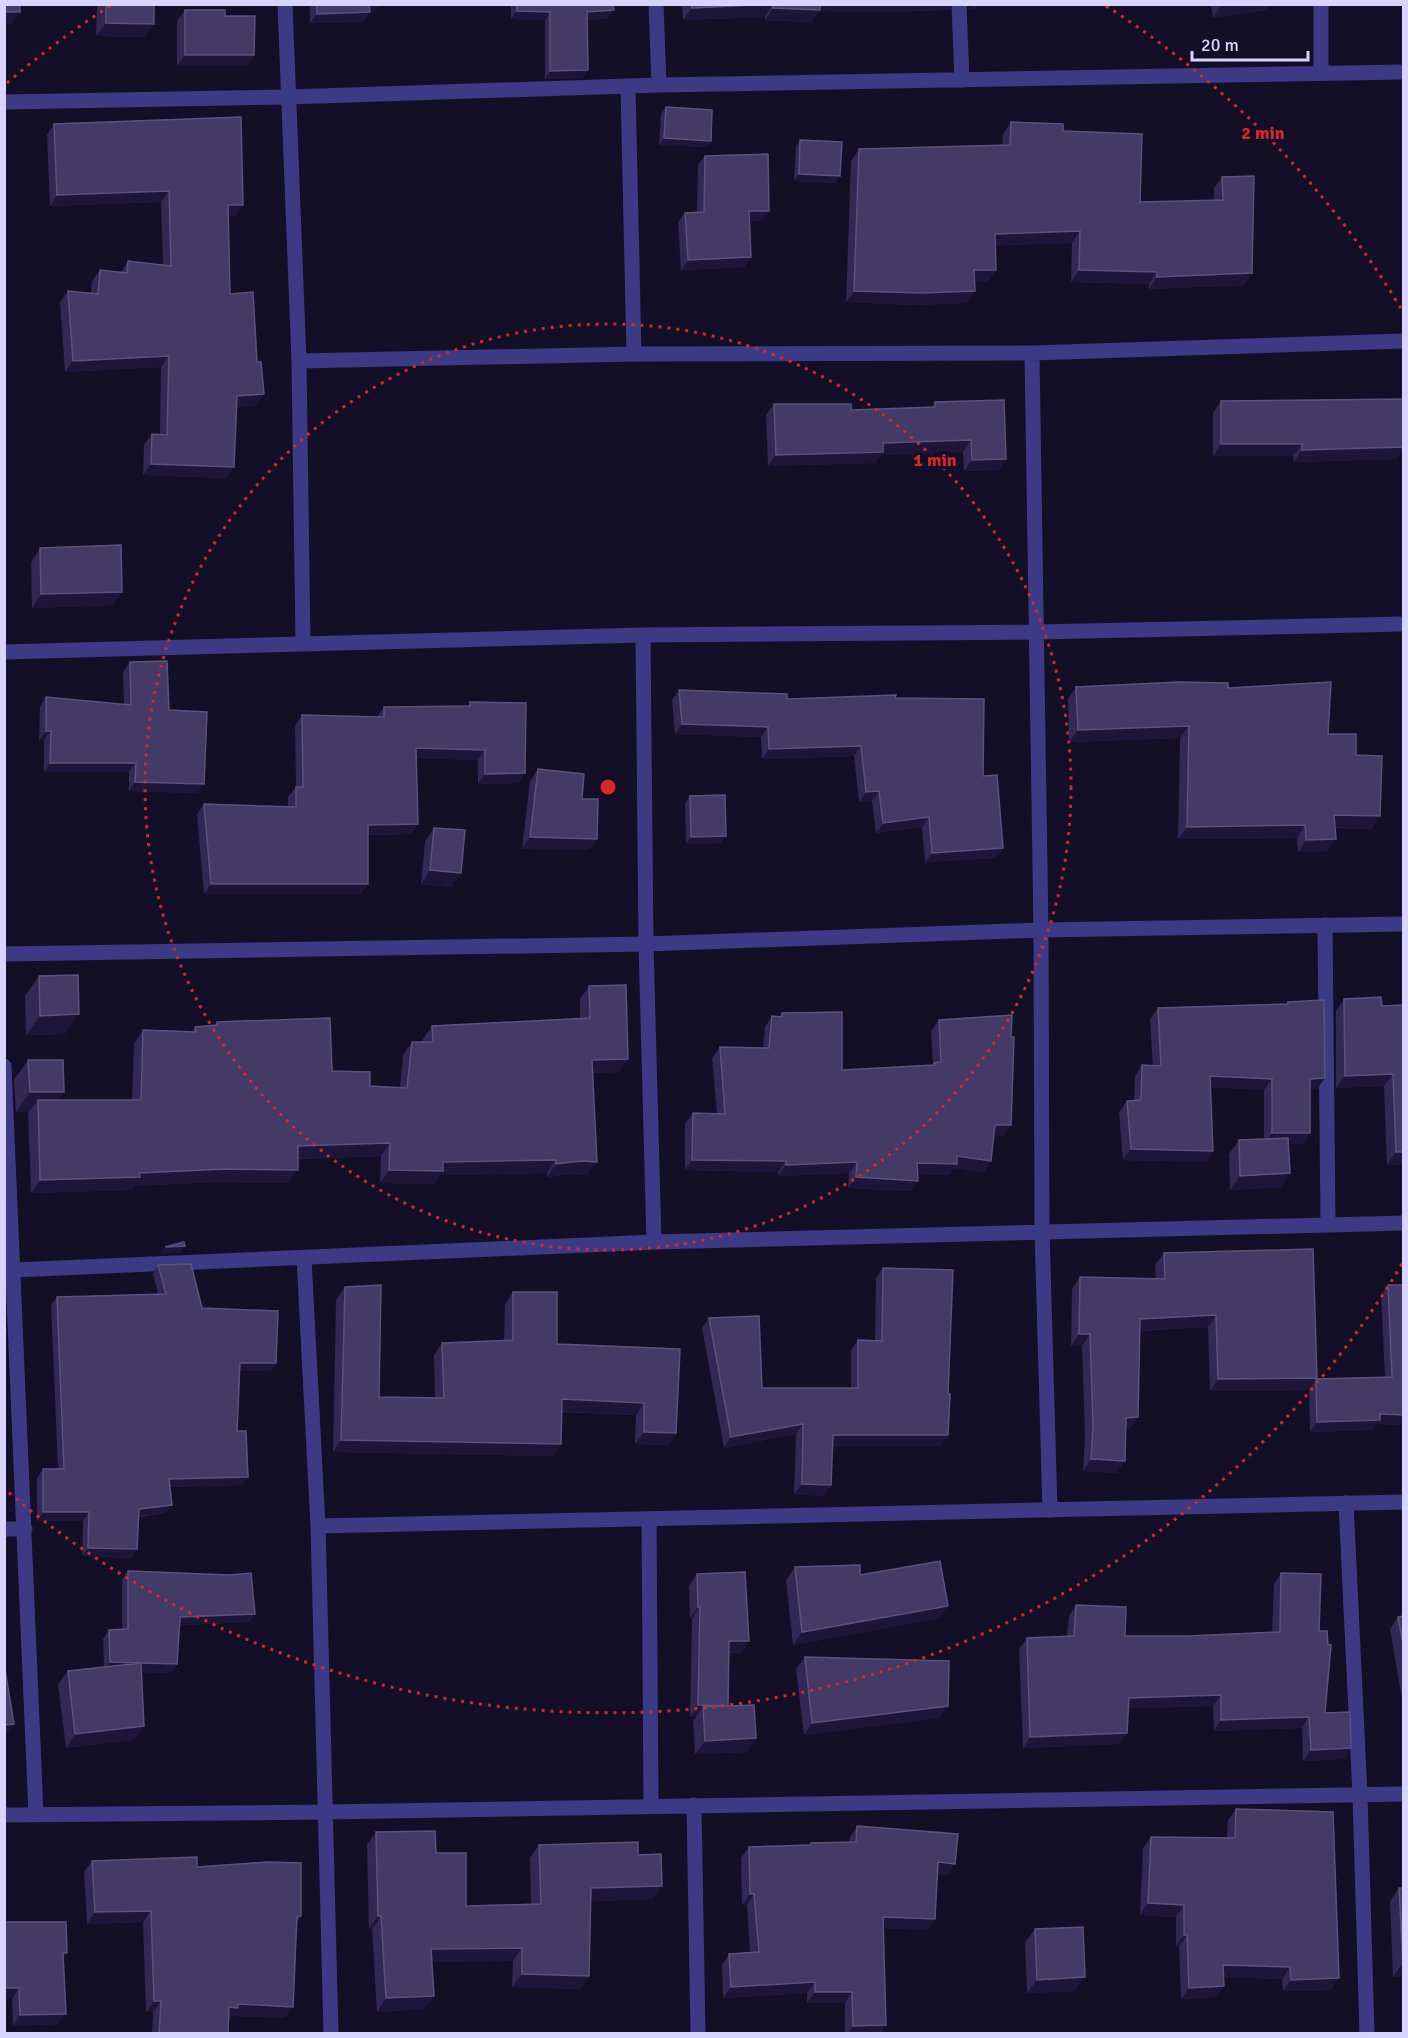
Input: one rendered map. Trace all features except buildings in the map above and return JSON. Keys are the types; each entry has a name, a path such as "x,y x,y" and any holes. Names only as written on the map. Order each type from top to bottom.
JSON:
{"street":[{"path":"285,4 299,361 303,644"},
{"path":"656,4 659,85"},
{"path":"959,4 962,80"},
{"path":"1321,4 1322,73"},
{"path":"4,102 288,97 659,85 1404,72"},
{"path":"628,87 634,354"},
{"path":"299,361 634,354 1032,353 1404,340"},
{"path":"1032,353 1041,930 1042,1231 1050,1510"},
{"path":"4,652 642,635 1037,632 1404,624"},
{"path":"642,635 646,944 654,1242"},
{"path":"4,954 646,944 1041,930 1404,924"},
{"path":"1325,925 1328,1224"},
{"path":"4,1066 36,1814"},
{"path":"14,1270 654,1242 1404,1223"},
{"path":"304,1258 318,1526 331,2034"},
{"path":"318,1526 1404,1502"},
{"path":"1346,1503 1360,1795 1367,2034"},
{"path":"649,1519 651,1805"},
{"path":"4,1529 25,1529"},
{"path":"4,1815 326,1812 1404,1794"},
{"path":"694,1805 698,2034"}]}
